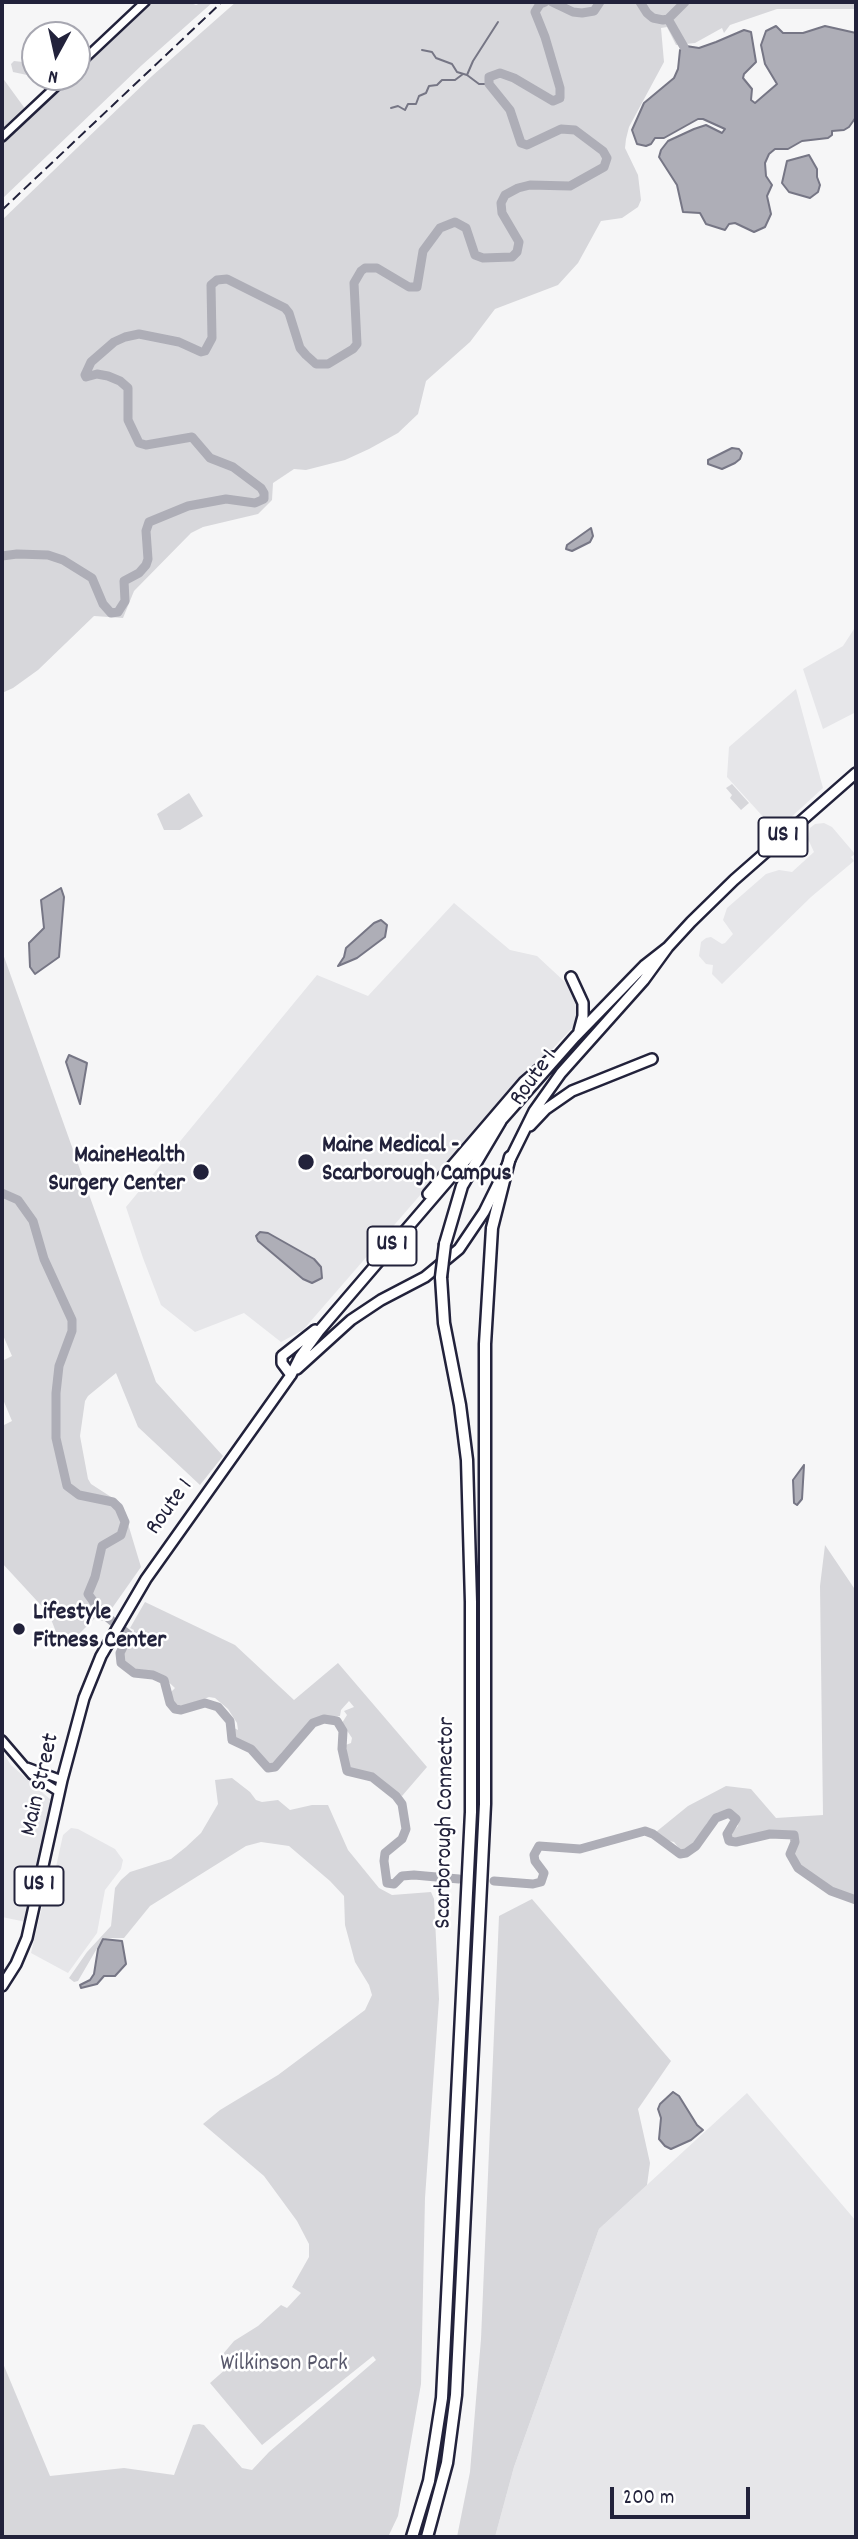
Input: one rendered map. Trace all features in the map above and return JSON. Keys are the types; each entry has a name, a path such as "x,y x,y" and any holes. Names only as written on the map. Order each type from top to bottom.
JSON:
{"highway":[{"name":"Scarborough Connector","path":"412,2537 430,2473 442,2390 471,1812 471,1586 467,1460 443,1314 441,1277 444,1244 462,1186 500,1122"},
{"name":"Scarborough Connector","path":"430,2537 450,2447 456,2395 481,1926 486,1769 483,1464 487,1293 493,1221 510,1157"}],"main road":[{"name":"Route 1","path":"113,1634 164,1551 291,1374 306,1348 397,1240 575,1037 645,965 667,947 734,880 856,773"},
{"name":"Route 1","path":"291,1374 351,1320 381,1300 425,1277 459,1249 478,1224 534,1111 561,1073 650,973 667,947"},
{"path":"571,977 581,994 584,1007 582,1023 575,1037"},
{"path":"397,1240 437,1182 515,1092 540,1067 566,1048"},
{"path":"517,1141 538,1116 562,1097 587,1084 652,1059"},
{"path":"291,1374 282,1363 284,1352 335,1312"},
{"name":"Main Street","path":"2,1986 16,1964 27,1938 62,1780 84,1698 96,1666 113,1634"}],"street":[{"path":"91,53 145,2"},
{"path":"2,137 51,91"},
{"path":"2,1740 21,1764 39,1780 60,1791"},
{"path":"21,1764 62,1780"}],"shaded area":[{"path":"776,26 783,33 803,33 825,26 856,33 856,117 849,127 832,131 828,138 802,141 788,149 775,149 769,154 765,163 766,176 772,185 767,196 771,214 765,227 754,232 735,223 729,224 725,230 706,224 700,213 683,212 677,185 659,157 668,141 694,129 706,125 722,133 725,129 698,119 664,138 655,138 646,146 637,144 632,130 644,103 674,78 680,50 686,46 699,48 744,30 751,32 756,62 743,78 752,89 751,100 755,103 777,84 765,64 761,45 766,31"},
{"path":"809,155 817,169 820,185 818,192 810,198 789,192 782,183 787,161"},
{"path":"732,448 739,449 742,453 735,463 722,469 708,464 708,460"},
{"path":"591,528 593,536 590,542 572,551 566,549 567,545"},
{"path":"856,626 856,712 823,729 803,669 843,646"},
{"path":"796,689 823,788 776,831 727,777 729,747"},
{"path":"824,823 832,827 855,854 851,857 854,861 811,897 722,984 712,974 713,965 706,964 699,956 701,942 711,937 722,944 725,943 733,934 723,920 727,908 766,874 779,870 792,872 814,852 808,839 810,828"},
{"path":"61,888 64,897 59,957 35,974 30,967 29,943 44,928 41,900"},
{"name":"Maine Medical - Scarborough Campus","path":"454,903 510,950 537,956 566,983 573,992 579,1009 576,1024 488,1117 303,1330 281,1342 244,1313 195,1332 161,1305 126,1207 317,975 368,996"},
{"path":"381,920 387,925 385,937 357,958 338,966 346,948"},
{"path":"69,1055 87,1063 80,1104 66,1062"},
{"path":"260,1232 268,1233 314,1259 321,1267 322,1278 312,1283 303,1279 258,1241 256,1236"},
{"path":"804,1465 802,1499 797,1505 794,1503 793,1480"},
{"path":"2,1751 11,1765 51,1800 26,1922 2,1917"},
{"path":"71,1828 78,1829 115,1849 123,1860 121,1869 105,1890 97,1933 68,1973 31,1953 46,1890 52,1885 63,1835"},
{"path":"103,1939 122,1941 126,1964 115,1976 104,1976 97,1984 81,1988 80,1985 90,1980 94,1974 98,1949"},
{"path":"673,2092 679,2096 703,2130 691,2140 671,2149 659,2139 661,2118 658,2109"},
{"path":"747,2093 856,2221 856,2537 495,2537 514,2467 599,2229"}],"green space":[{"path":"153,2 188,2 196,5 213,2 142,65 2,199 2,145 59,91 91,91 91,61"},
{"path":"236,2 856,2 856,9 777,9 730,25 724,33 722,28 695,43 676,45 667,27 661,28 664,62 629,127 626,139 625,148 638,175 641,200 638,207 622,218 601,221 578,263 558,285 495,309 470,342 426,381 418,414 398,433 345,460 306,470 294,469 273,483 272,500 258,514 203,527 191,533 134,591 123,618 94,616 38,670 2,693 2,220 152,76"},
{"path":"14,61 21,62 21,74 13,72 11,64"},
{"path":"2,77 26,110 2,133"},
{"path":"732,784 749,803 741,810 730,798 732,795 726,788"},
{"path":"189,793 203,816 180,830 164,830 157,814"},
{"path":"2,951 156,1382 223,1456 200,1485 138,1427 116,1373 88,1396 80,1436 88,1479 91,1484 122,1504 141,1567 103,1621 94,1619 78,1635 69,1638 56,1632 49,1614 2,1563 2,1426 12,1421 2,1397 2,1361 12,1356 2,1333"},
{"path":"825,1545 856,1591 856,1897 824,1884 792,1859 797,1846 796,1840 787,1831 773,1830 732,1837 730,1834 738,1826 739,1817 730,1809 717,1813 686,1850 681,1851 674,1842 664,1840 656,1832 688,1806 726,1786 751,1789 776,1818 823,1815 820,1586"},
{"path":"145,1602 235,1645 294,1700 338,1663 427,1767 402,1796 369,1773 351,1772 343,1746 351,1743 352,1738 342,1723 347,1715 344,1711 354,1707 349,1701 341,1710 340,1716 323,1716 308,1723 281,1753 277,1762 269,1765 251,1745 241,1742 233,1735 234,1728 238,1730 237,1723 228,1709 215,1698 209,1697 189,1705 176,1706 170,1693 175,1688 160,1674 135,1671 123,1661 125,1645 134,1643 134,1630 130,1628"},
{"name":"Wilkinson Park","path":"232,1778 256,1800 278,1800 290,1810 328,1805 348,1850 379,1888 392,1895 431,1892 434,1899 439,1999 425,2198 421,2384 398,2516 388,2537 2,2537 2,2361 50,2476 124,2468 174,2475 193,2425 199,2424 204,2425 242,2468 252,2470 269,2452 376,2360 373,2356 262,2445 210,2383 227,2368 226,2356 223,2354 234,2341 258,2326 281,2305 287,2308 301,2293 292,2287 309,2257 309,2244 297,2221 264,2176 203,2124 220,2110 278,2075 365,2010 372,1995 355,1962 345,1925 344,1896 289,1846 261,1842 246,1846 150,1906 124,1938 103,1938 78,1981 74,1982 69,1978 87,1952 111,1926 115,1888 121,1880 130,1872 171,1859 186,1847 201,1833 218,1804 215,1780"},
{"path":"532,1899 671,2061 638,2109 650,2163 647,2185 599,2229 514,2467 495,2537 457,2537 470,2472 481,2339 499,1916"}],"waterway":[{"path":"2,556 48,555 63,560 92,578 103,604 111,613 118,612 125,601 124,581 139,573 146,565 146,531 149,522 188,506 226,499 255,503 264,499 261,488 233,467 210,458 192,437 146,445 139,443 128,420 128,388 108,376 85,375 91,362 114,342 139,334 179,342 201,352 205,351 212,338 211,285 217,280 227,279 285,308 300,348 316,364 328,364 357,344 354,283 365,268 377,268 409,287 417,287 423,251 440,228 455,222 466,228 475,255 483,258 512,257 517,252 519,242 502,213 501,203 505,195 530,185 570,186 604,167 607,158 603,151 575,130 561,129 527,145 521,143 510,110 489,84 489,77 500,73 514,78 553,101 560,98 560,88 535,12 540,4 545,2"},
{"path":"552,2 573,12 582,13 594,11 600,2"},
{"path":"640,2 653,18 663,20 668,19 685,2"},
{"path":"668,19 684,47"},
{"path":"467,75 498,22"},
{"path":"422,50 432,52 436,58 452,64 457,72 467,75 479,84 489,84"},
{"path":"391,108 398,106 405,110 408,104 416,104 419,96 426,93 429,86 437,85 442,80 455,80 463,74"},
{"path":"2,1193 18,1200 33,1221 44,1259 72,1320 72,1331 59,1366 56,1393 56,1438 67,1486 79,1495 113,1502 125,1522 121,1535 102,1546 88,1594 101,1612 129,1635 120,1653 121,1663 134,1673 153,1675 164,1680 170,1703 175,1709 181,1710 205,1703 218,1707 230,1721 232,1740 251,1749 268,1768 275,1767 313,1723 324,1719 337,1721 343,1731 342,1749 347,1771 372,1777 402,1804 406,1829 402,1839 385,1853 387,1883 394,1884 402,1876 414,1875 459,1879"},
{"path":"494,1881 533,1884 541,1882 544,1873 534,1855 539,1846 580,1849 645,1831 680,1854 686,1853 696,1846 716,1818 729,1813 736,1819 727,1834 729,1841 736,1842 770,1834 794,1835 795,1842 790,1854 798,1868 831,1891 856,1900"}],"railway":[{"path":"2,210 222,2"}],"place":[{"name":"Maine Medical - Scarborough Campus","path":"306,1162"},
{"name":"MaineHealth Surgery Center","path":"201,1172"},
{"name":"Lifestyle Fitness Center","path":"19,1629"}]}
